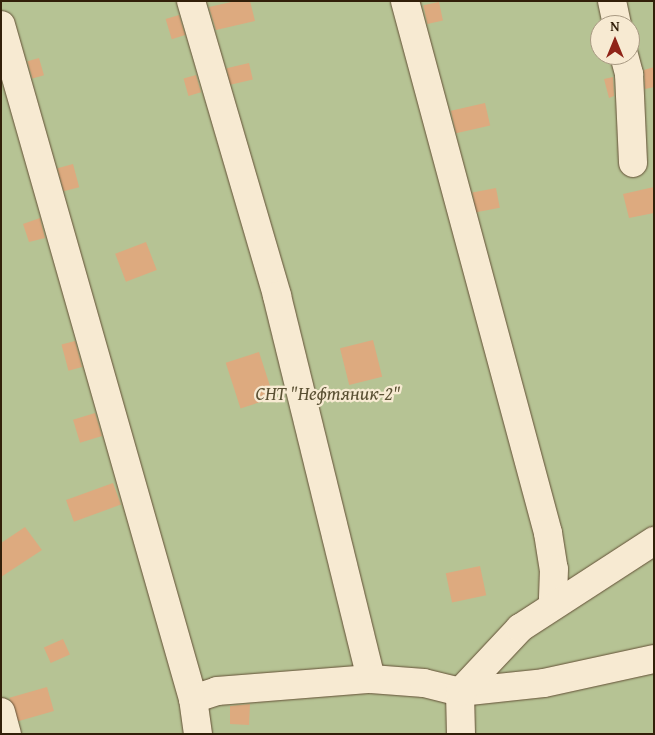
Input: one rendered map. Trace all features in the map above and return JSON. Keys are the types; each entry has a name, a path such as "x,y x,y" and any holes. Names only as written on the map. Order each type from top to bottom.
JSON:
{"lane":[{"path":"191,1 277,296 371,679"},
{"path":"405,1 548,533 554,569 553,605"},
{"path":"612,1 615,15"},
{"path":"1,25 192,700 198,734"},
{"path":"627,65 629,74 633,163"},
{"path":"461,734 460,692 520,628 654,541"},
{"path":"192,700 217,691 371,679 424,683 460,692 544,683 654,659"},
{"path":"1,712 8,734"}],"green space":[{"name":"СНТ \"Нефтяник-2\"","path":"1,1 654,1 654,734 1,734"}],"building":[{"path":"236,1 250,1 255,21 216,30 209,7"},
{"path":"439,2 443,21 427,24 423,5"},
{"path":"179,15 185,35 172,39 166,19"},
{"path":"39,58 44,75 32,79 27,61"},
{"path":"249,63 253,80 230,85 227,68"},
{"path":"654,67 654,87 645,89 644,70"},
{"path":"196,75 201,92 188,96 184,79"},
{"path":"613,77 614,96 609,98 604,79"},
{"path":"485,103 490,125 456,133 451,111"},
{"path":"73,164 79,187 64,191 58,168"},
{"path":"654,187 654,213 629,218 623,194"},
{"path":"496,188 500,208 476,212 472,193"},
{"path":"40,218 45,238 29,242 23,224"},
{"path":"146,242 157,270 126,282 115,254"},
{"path":"373,340 382,377 349,385 340,348"},
{"path":"75,341 82,367 68,371 61,345"},
{"path":"259,352 274,398 241,408 226,363"},
{"path":"95,413 102,436 80,443 73,420"},
{"path":"113,483 121,505 74,522 66,500"},
{"path":"25,527 42,550 1,577 1,543"},
{"path":"480,566 486,595 452,603 446,573"},
{"path":"63,639 70,655 51,663 44,648"},
{"path":"47,687 54,711 16,722 10,698"},
{"path":"250,704 249,725 230,724 230,706"}]}
